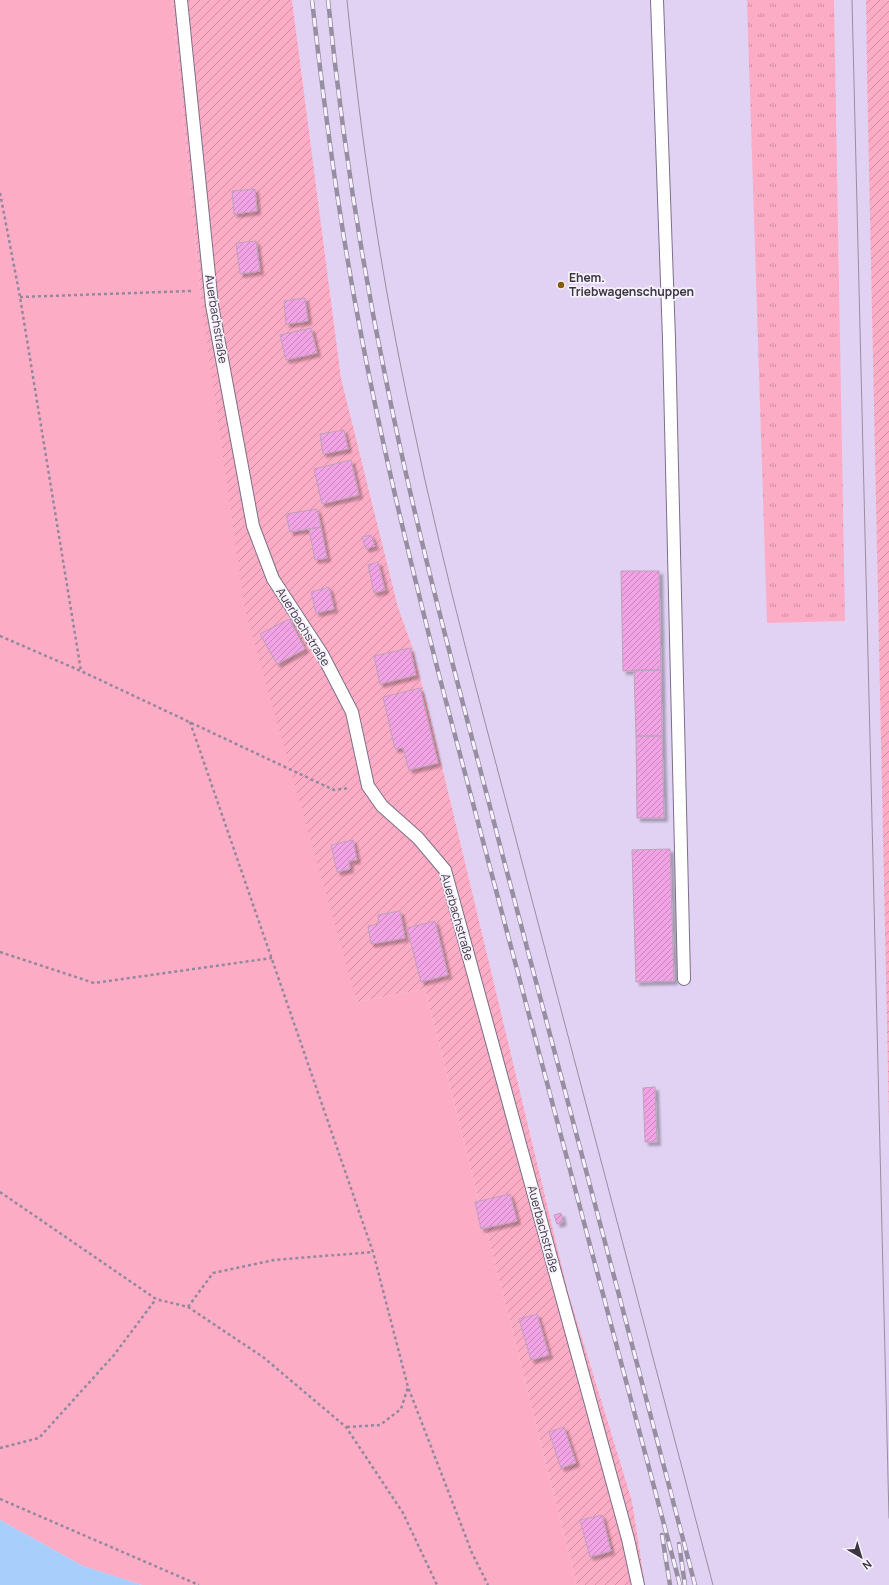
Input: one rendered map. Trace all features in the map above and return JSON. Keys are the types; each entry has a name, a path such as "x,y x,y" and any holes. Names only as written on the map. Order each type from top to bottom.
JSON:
{"lane":[{"name":"Auerbachstraße","path":"181,0 210,290 253,526 273,579 322,654 352,712 368,786 382,806 418,838 445,870 628,1539 638,1585"},
{"path":"657,0 669,339 684,979"}],"path":[{"path":"0,193 20,297 81,671"},
{"path":"20,297 210,290"},
{"path":"0,636 81,671 334,790 368,786"},
{"path":"190,722 373,1252 408,1387 472,1553 488,1585"},
{"path":"0,952 94,983 272,958"},
{"path":"0,1192 156,1299 188,1307 263,1357 346,1426 403,1513 437,1585"},
{"path":"188,1307 213,1273 274,1260 373,1252"},
{"path":"0,1448 39,1438 114,1355 156,1299"},
{"path":"346,1426 380,1425 401,1409 408,1387"},
{"path":"0,1499 198,1585"}],"shaded area":[{"path":"292,0 866,0 889,1124 889,1585 645,1585 632,1501 568,1292 429,712 412,646 398,607 341,378"}],"green space":[{"path":"0,0 172,0 202,309 357,1002 425,989 577,1585 142,1585 83,1566 0,1520"},
{"path":"172,0 292,0 341,378 398,607 412,646 429,712 568,1292 632,1501 645,1585 577,1585 425,989 357,1002 245,610 202,309"},
{"path":"747,0 834,0 845,621 767,623"},
{"path":"866,0 889,0 889,1124 867,75"}],"water":[{"path":"0,1520 83,1566 142,1585 0,1585"}],"building":[{"path":"255,189 257,211 234,214 232,191"},
{"path":"256,241 260,271 240,274 236,243"},
{"path":"305,298 308,321 286,324 284,301"},
{"path":"311,328 317,353 286,360 280,335"},
{"path":"344,430 348,449 323,454 320,434"},
{"path":"351,460 359,495 322,504 314,469"},
{"path":"317,509 321,527 290,532 286,514"},
{"path":"321,527 327,558 315,560 309,529"},
{"path":"371,535 375,546 366,549 362,537"},
{"path":"378,562 385,590 374,593 368,565"},
{"path":"621,571 659,571 661,670 623,671"},
{"path":"329,587 334,609 316,613 311,592"},
{"path":"289,619 305,649 277,664 260,634"},
{"path":"410,648 416,675 380,684 374,656"},
{"path":"634,670 661,670 662,736 636,736"},
{"path":"420,688 438,763 409,770 403,748 395,749 383,697"},
{"path":"636,736 662,736 664,818 637,818"},
{"path":"353,840 357,860 349,861 350,869 337,872 331,845"},
{"path":"670,849 674,981 636,982 632,850"},
{"path":"400,911 405,938 371,944 368,926 379,924 378,915"},
{"path":"435,921 448,975 421,982 407,928"},
{"path":"655,1087 657,1142 645,1142 643,1088"},
{"path":"510,1194 517,1221 481,1229 475,1202"},
{"path":"561,1213 563,1222 557,1224 554,1215"},
{"path":"537,1314 549,1355 531,1360 519,1319"},
{"path":"564,1427 576,1463 561,1468 549,1432"},
{"path":"602,1515 611,1551 590,1557 580,1520"}],"tram line":[{"path":"347,0 359,106 382,264 401,368 424,478 481,709 713,1585"},
{"path":"852,0 889,1518"}],"railway":[{"path":"312,0 344,239 376,408 396,497 439,675 680,1585"},
{"path":"328,0 352,191 386,380 412,500 456,679 695,1585"},
{"path":"662,1535 670,1585"},
{"path":"679,1544 685,1585"}],"place":[{"name":"Ehem. Triebwagenschuppen","path":"561,285"}]}
